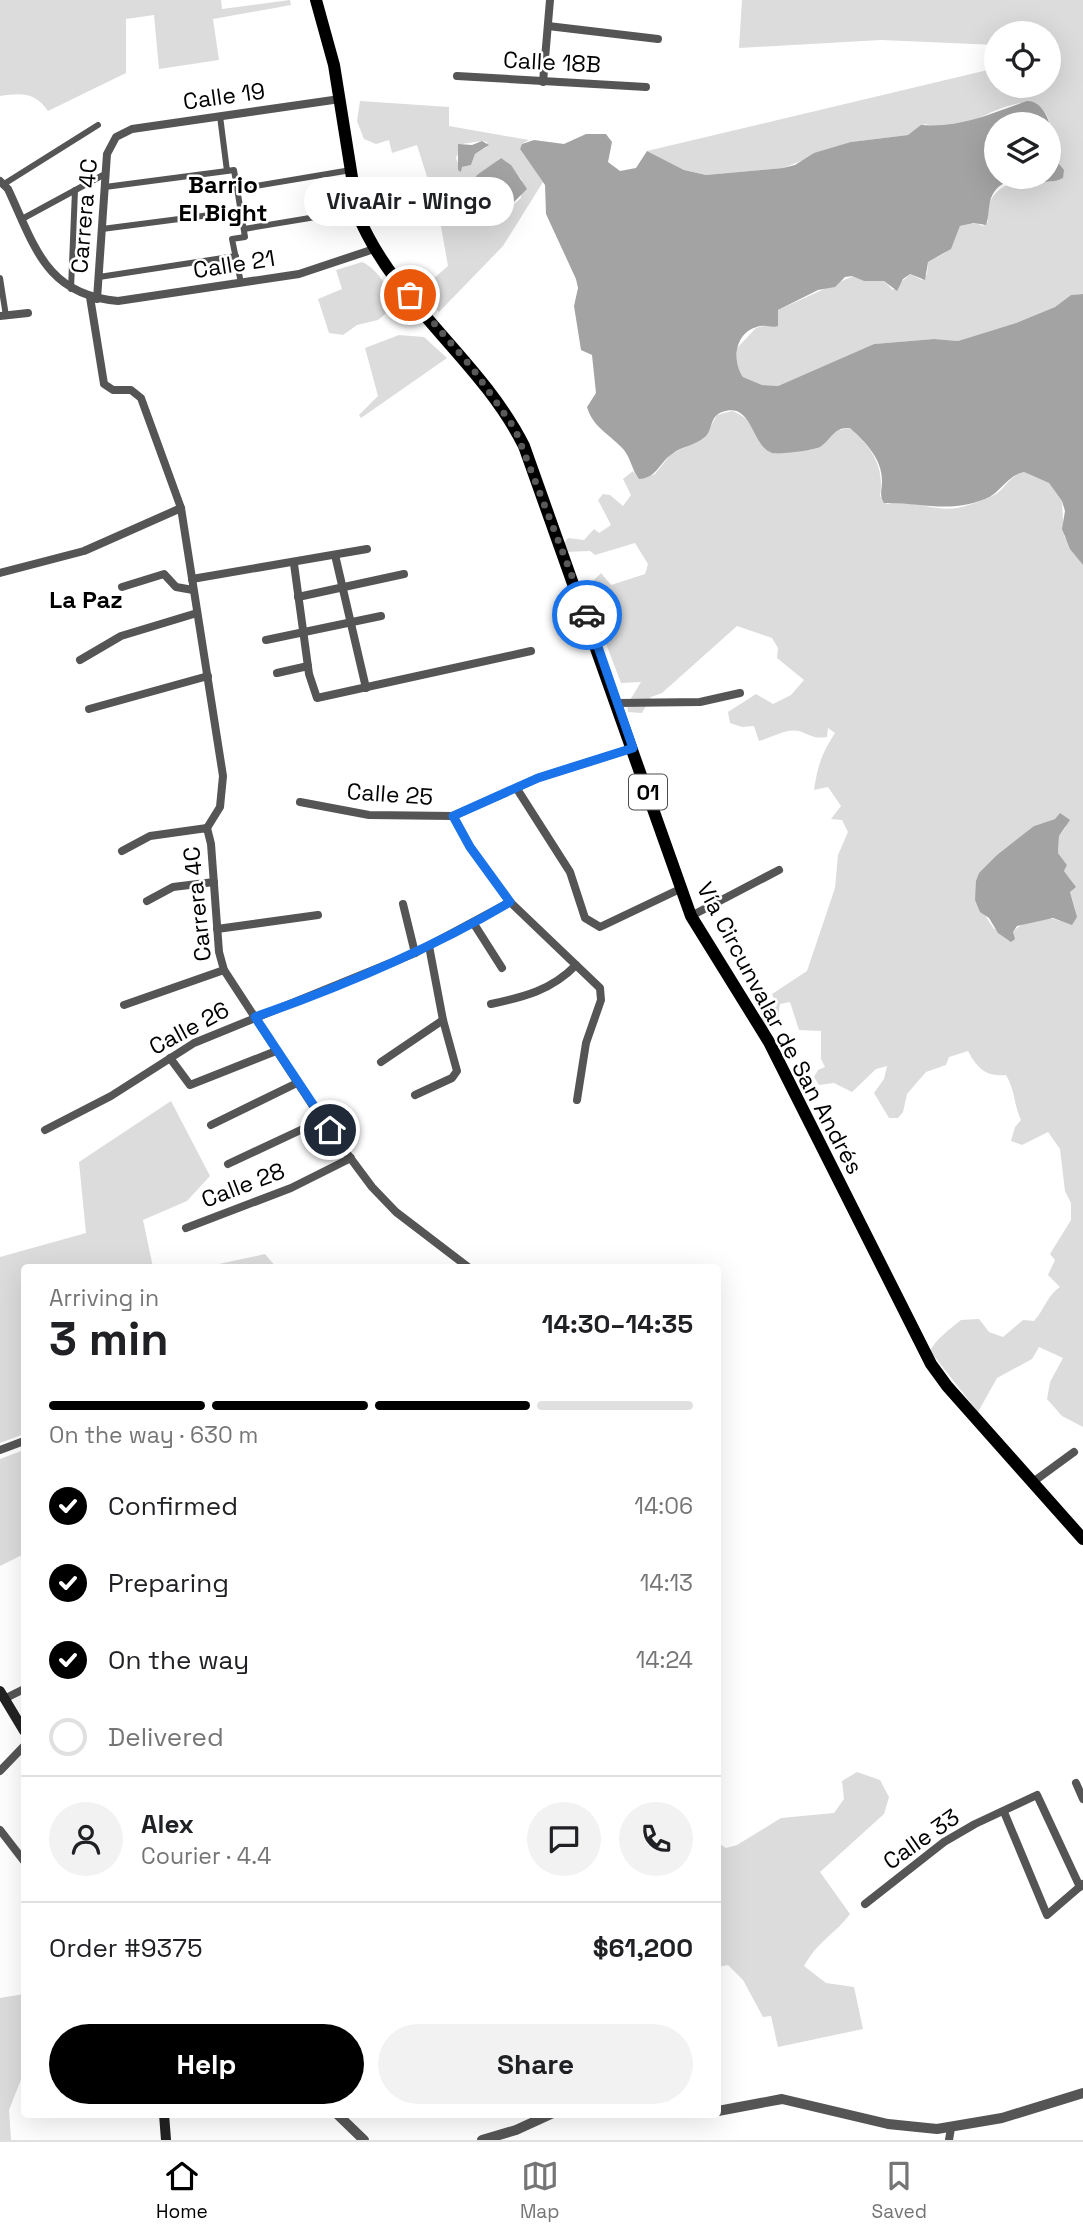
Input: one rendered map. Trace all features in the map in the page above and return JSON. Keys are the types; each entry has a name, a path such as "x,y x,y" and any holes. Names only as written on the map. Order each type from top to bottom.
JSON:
{"highway":[{"name":"Vía Circunvalar de San Andrés","path":"316,0 340,99 358,210 374,249 473,369 515,429 618,703 691,916 769,1042 931,1364 947,1386 1083,1539"}],"main road":[{"path":"1,1693 21,1726"},
{"path":"164,2118 166,2140"}],"street":[{"path":"543,82 550,0"},
{"path":"548,26 658,39"},
{"name":"Calle 18B","path":"457,76 646,87"},
{"name":"Calle 19","path":"116,137 132,129 340,99"},
{"path":"220,116 228,171"},
{"path":"94,298 71,289 43,265 2,183 98,125"},
{"name":"Carrera 4C","path":"116,137 107,155 99,276 94,298 104,384 113,390 131,390 141,398 181,508"},
{"path":"104,187 234,170 245,237 232,239 241,283"},
{"path":"237,189 351,170"},
{"path":"22,219 105,174"},
{"path":"71,289 75,190"},
{"path":"244,229 358,210"},
{"path":"102,229 241,211"},
{"name":"Calle 21","path":"94,298 118,301 299,274 374,249"},
{"path":"99,276 236,256"},
{"path":"0,278 2,315 28,313"},
{"path":"0,573 84,551 181,508 223,776 220,807 207,828"},
{"path":"192,579 367,550"},
{"path":"335,555 366,688"},
{"path":"294,564 315,697 531,651"},
{"path":"122,587 164,574 176,587 194,590"},
{"path":"298,597 404,575"},
{"path":"80,660 121,636 197,613"},
{"path":"266,640 381,616"},
{"path":"276,673 308,666"},
{"path":"89,709 208,676"},
{"path":"618,703 700,702 740,692"},
{"name":"Calle 25","path":"300,802 369,816 453,816 561,770 633,748"},
{"path":"517,789 570,872 582,913 590,923 600,927 680,889"},
{"path":"453,816 470,847 510,902 596,983 601,993 586,1043 577,1100"},
{"name":"Carrera 4C","path":"122,851 150,836 207,828 220,959 224,970 297,1083 351,1158 390,1205 464,1264"},
{"path":"691,916 779,870"},
{"path":"147,901 173,887 214,882"},
{"name":"Calle 26","path":"45,1130 111,1096 194,1043 415,953 474,924 510,902"},
{"path":"403,904 415,953"},
{"path":"217,929 318,915"},
{"path":"474,924 502,968"},
{"path":"415,1095 456,1074 429,946"},
{"path":"491,1004 534,994 564,977 576,965"},
{"path":"124,1005 224,970"},
{"path":"381,1062 443,1020"},
{"path":"170,1058 190,1085 276,1051"},
{"path":"211,1125 297,1083"},
{"path":"228,1164 322,1120"},
{"name":"Calle 28","path":"186,1227 291,1188 351,1158"},
{"path":"0,1450 21,1442"},
{"path":"1033,1482 1074,1452"},
{"path":"1,1693 21,1690"},
{"path":"0,1771 21,1749"},
{"path":"1076,1783 1083,1799"},
{"name":"Calle 33","path":"864,1904 944,1842 1037,1795 1082,1886"},
{"path":"1004,1812 1047,1915 1082,1886"},
{"path":"0,1830 21,1857"},
{"path":"721,2110 782,2099 888,2124 951,2128 1002,2118 1083,2093"},
{"path":"341,2118 364,2140"},
{"path":"482,2140 516,2130 542,2118"},
{"path":"949,2140 951,2128"}],"shaded area":[{"path":"0,0 221,0 222,9 290,0 291,5 213,19 219,60 159,69 154,15 126,19 126,73 48,111 38,100 27,95 0,96"},
{"path":"742,0 1083,0 1083,294 1071,295 1055,307 1016,323 958,341 934,339 874,344 778,386 762,385 743,377 736,366 737,348 756,328 778,322 778,310 853,276 864,281 884,281 893,290 910,274 922,280 927,274 928,262 945,253 953,243 960,226 976,223 983,226 988,222 988,209 998,190 1061,189 1061,112 1044,112 1035,104 1011,105 993,112 984,112 984,116 958,126 939,127 925,124 908,135 851,142 783,168 706,175 684,170 647,151 984,71 984,98 1061,98 1061,21 984,21 984,44 881,40 739,48"},
{"path":"360,101 449,107 449,126 529,140 522,144 520,149 543,182 503,246 439,312 419,291 448,266 439,215 417,145 392,153 389,140 376,144 364,139 357,121","holes":["487,142 487,147 475,154 471,165 462,167 461,171 456,158 462,144","500,158 507,162 522,180 521,198 513,205 490,200 471,207 466,202 469,188 478,176"]},
{"path":"1027,101 1037,104 1044,112 996,112"},
{"path":"984,116 984,189 996,189 991,198 986,225 974,223 960,226 951,249 928,262 925,280 910,274 903,279 897,291 884,281 845,277 835,287 818,290 778,310 778,326 752,329 741,339 737,354 739,370 743,377 762,385 778,386 874,344 934,339 958,341 1016,323 1055,307 1071,295 1083,294 1083,565 1070,549 1062,529 1065,511 1062,501 1049,483 1024,472 1013,477 991,496 958,506 884,503 881,495 881,473 876,458 850,428 836,431 817,448 772,453 765,449 740,413 732,410 722,412 715,417 705,437 676,451 654,473 639,479 624,450 598,426 587,407 596,393 592,355 581,350 574,306 578,288 576,279 546,214 545,185 520,149 522,144 534,140 564,144 586,134 606,134 612,142 608,162 620,171 636,168 647,151 684,170 706,175 783,168 795,165 814,153 851,142 908,135 921,125 962,122"},
{"path":"482,141 489,145 475,154 471,165 462,167 461,172 458,170 458,144 472,145"},
{"path":"501,158 511,165 527,189 510,206 490,200 471,207 466,202 467,191 477,175"},
{"path":"362,262 384,282 390,297 390,310 378,320 357,325 343,335 329,333 318,299 342,289 336,270"},
{"path":"399,335 424,337 447,358 361,418 359,415 378,396 365,348"},
{"path":"732,411 739,414 751,424 775,454 818,448 834,431 850,428 875,458 880,475 880,496 887,504 904,503 948,509 961,507 994,495 1014,476 1024,472 1049,483 1062,501 1064,536 1083,565 1083,1427 1062,1416 1047,1399 1050,1382 1063,1358 1039,1347 1032,1359 997,1378 978,1412 930,1351 940,1338 961,1320 979,1319 989,1332 1003,1337 1023,1320 1034,1321 1060,1287 1048,1275 1055,1260 1050,1254 1071,1220 1071,1203 1065,1191 1060,1149 1048,1132 1022,1145 1011,1141 1015,1127 1021,1120 1006,1075 983,1070 968,1051 949,1057 946,1065 926,1072 907,1094 903,1112 898,1118 889,1118 874,1093 884,1079 887,1066 876,1069 852,1092 834,1083 819,1085 814,1077 818,1070 825,1067 821,1059 821,1031 799,1030 790,1002 780,1004 778,1018 767,1029 760,1018 777,1006 772,994 807,971 835,888 838,855 848,832 842,820 831,819 841,806 828,787 814,790 821,760 835,733 828,728 827,737 818,737 789,731 759,741 754,726 742,727 730,723 728,712 756,694 773,704 791,695 804,680 777,658 778,648 772,638 737,626 662,693 651,697 642,713 628,712 627,705 641,682 621,683 597,620 591,583 601,573 611,585 645,574 648,564 635,543 595,555 590,551 565,552 564,543 568,538 584,540 594,529 599,533 611,525 598,500 603,494 610,495 623,506 631,495 623,479 633,471 639,479 655,474 671,454 704,438 717,415","holes":["1055,819 1066,827 1059,836 1058,853 1067,865 1064,871 1073,883 1070,892 1075,909 1060,921 1049,918 1035,920 1022,924 1013,932 994,929 975,900 979,873 1034,826"]},
{"path":"1060,813 1070,820 1059,836 1058,853 1067,865 1064,871 1076,887 1070,892 1077,917 1072,925 1053,918 1017,926 1013,932 1015,939 1011,942 998,933 989,918 980,912 975,900 979,873 1034,826 1055,819"},
{"path":"171,1101 210,1176 187,1201 143,1220 152,1264 21,1264 21,1435 0,1443 0,1257 86,1233 79,1162"},
{"path":"265,1254 273,1264 219,1264"},
{"path":"21,1451 21,1556 0,1566 0,1459"},
{"path":"857,1772 880,1780 889,1797 884,1814 820,1872 850,1914 815,1950 804,1966 826,1983 854,1987 863,2029 778,2047 771,2016 763,2017 743,1980 728,1965 721,1966 721,1845 726,1848 737,1845 781,1818 834,1813 844,1799 842,1781"},
{"path":"21,1994 21,2080 9,2110 11,2140 0,2140 0,1998"}],"way so far":[{"path":"410,295 473,369 515,429 524,446 587,615"}],"place":[{"name":"VivaAir - Wingo","path":"410,295"}],"district":[{"name":"Barrio El Bight","path":"223,198"},
{"name":"La Paz","path":"86,599"}],"route":[{"path":"330,1130 255,1017 351,981 415,953 474,924 510,902 470,847 453,816 492,801 538,778 633,748 587,615"}]}
